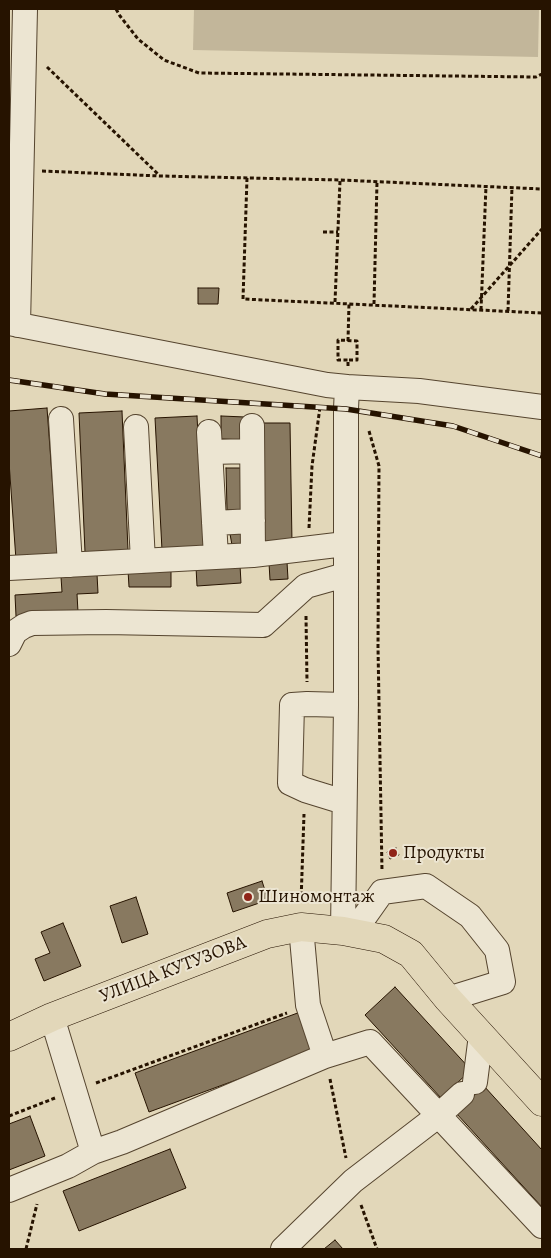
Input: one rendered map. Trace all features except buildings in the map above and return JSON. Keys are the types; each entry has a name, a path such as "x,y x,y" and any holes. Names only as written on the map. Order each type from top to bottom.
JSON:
{"main road":[{"name":"УЛИЦА КУТУЗОВА","path":"9,1037 52,1017 267,934 301,927 348,932 384,939 411,954 448,999 542,1102"}],"street":[{"path":"24,9 22,170 13,324 337,386 419,391 542,407"},
{"path":"337,386 345,544 346,705 344,802 348,932"},
{"path":"61,419 70,565"},
{"path":"252,426 254,555"},
{"path":"136,428 143,561"},
{"path":"216,557 209,442 252,451"},
{"path":"214,523 253,521"},
{"path":"9,568 254,555 345,544"},
{"path":"9,644 15,632 32,623 106,622 263,625 306,586 345,575"},
{"path":"344,802 305,790 290,783 292,705 346,705"},
{"path":"348,932 382,892 426,886 470,916 497,950 503,982 448,999"},
{"path":"301,927 308,1006 325,1056"},
{"path":"52,1017 93,1152"},
{"path":"283,1249 353,1181 439,1115 468,1088 481,1036"},
{"path":"9,1190 68,1166 93,1152 122,1142 325,1056 370,1042 542,1226"}],"path":[{"path":"116,9 138,39 164,60 200,73 536,77 542,74"},
{"path":"23,44 160,176"},
{"path":"22,170 160,176 340,180 542,189"},
{"path":"246,178 243,299 542,313"},
{"path":"335,302 340,180"},
{"path":"374,304 378,182"},
{"path":"481,310 486,186"},
{"path":"508,311 512,187"},
{"path":"471,309 542,229"},
{"path":"323,232 338,232"},
{"path":"348,341 349,303"},
{"path":"338,340 348,341 357,341 357,360 338,360 338,340"},
{"path":"308,548 312,466 320,406 337,386 348,360"},
{"path":"366,428 371,432 379,466 378,647 382,892"},
{"path":"306,586 307,704"},
{"path":"301,927 305,790"},
{"path":"9,1116 308,1006"},
{"path":"26,1249 43,1176"}],"shaded area":[{"path":"194,9 539,9 538,57 193,50"}],"railway":[{"path":"9,380 105,394 346,409 453,426 542,456"}],"place":[{"name":"Продукты","path":"393,853"},
{"name":"Шиномонтаж","path":"248,897"}]}
